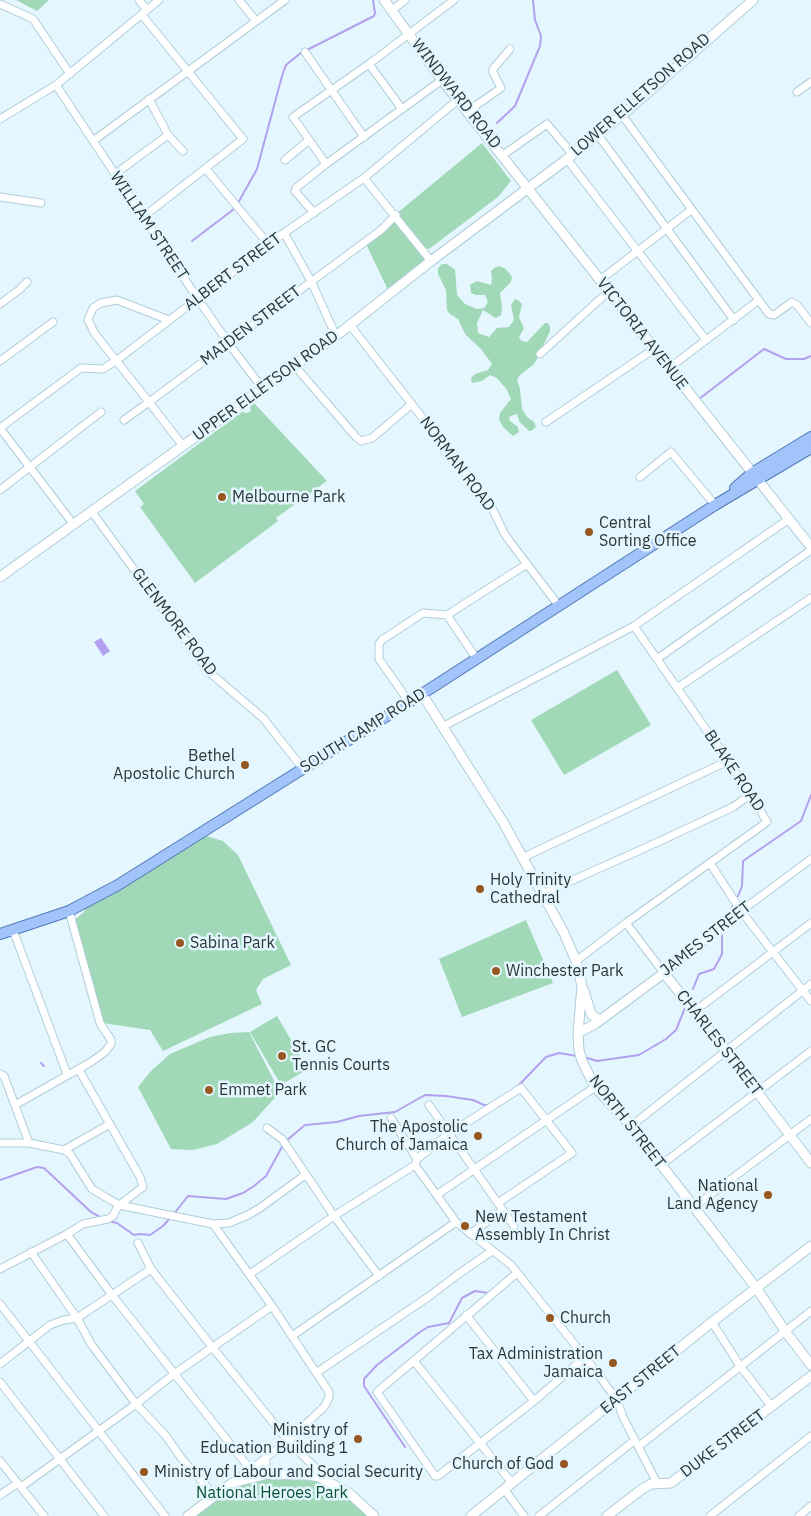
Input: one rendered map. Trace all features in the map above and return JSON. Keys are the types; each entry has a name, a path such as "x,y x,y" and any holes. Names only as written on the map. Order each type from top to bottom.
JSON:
{"main road":[{"name":"SOUTH CAMP ROAD","path":"0,934 69,910 118,885 422,694 715,505 811,436"},
{"name":"SOUTH CAMP ROAD","path":"755,477 811,448"}],"street":[{"path":"139,0 144,13 243,139 143,217"},
{"path":"0,119 56,85 159,0"},
{"path":"239,0 256,21"},
{"path":"93,141 285,0"},
{"name":"WINDWARD ROAD","path":"384,0 442,80 528,188"},
{"path":"392,10 405,0"},
{"path":"326,164 294,117 454,0"},
{"name":"LOWER ELLETSON ROAD","path":"528,188 622,115 752,0"},
{"path":"0,4 33,19 70,74"},
{"path":"468,111 501,88 493,69 510,49"},
{"path":"305,52 364,137"},
{"path":"369,64 402,109"},
{"path":"314,213 295,190 326,164 442,80"},
{"path":"798,92 811,82"},
{"name":"WILLIAM STREET","path":"56,85 198,299 263,389"},
{"path":"148,99 168,135 183,151"},
{"name":"ALBERT STREET","path":"0,428 81,368 103,369 117,360 284,233 364,178 459,99"},
{"path":"622,115 691,210 772,316 789,303 795,303 811,323"},
{"path":"503,155 547,124 637,251 706,340"},
{"path":"115,174 168,135"},
{"path":"598,135 734,320"},
{"path":"286,160 309,140"},
{"path":"206,169 268,245"},
{"path":"364,178 396,215 431,261"},
{"name":"UPPER ELLETSON ROAD","path":"0,577 336,336 528,188"},
{"name":"VICTORIA AVENUE","path":"528,188 811,549"},
{"path":"0,197 41,203"},
{"path":"600,280 691,210"},
{"name":"MAIDEN STREET","path":"124,420 381,230 396,215"},
{"path":"284,233 311,281 336,336"},
{"path":"0,304 27,282"},
{"path":"540,354 608,291"},
{"path":"170,320 117,300 101,303 92,308 88,320 95,334 183,446"},
{"path":"669,368 759,300"},
{"path":"0,361 53,322"},
{"name":"NORMAN ROAD","path":"350,325 485,498 504,533 559,606"},
{"path":"546,422 654,349"},
{"path":"294,365 356,438 361,441 372,438 412,404"},
{"path":"0,490 101,412"},
{"path":"0,428 74,525"},
{"path":"640,477 672,452 715,505"},
{"name":"GLENMORE ROAD","path":"92,512 208,671 263,718 303,769"},
{"path":"442,727 634,626 789,520"},
{"path":"657,659 811,549"},
{"path":"409,702 379,659 379,644 382,640 423,613 447,615 527,564"},
{"path":"677,688 811,598"},
{"path":"447,615 476,658"},
{"name":"BLAKE ROAD","path":"576,962 626,923 766,823 751,794 634,626"},
{"name":"NORTH STREET","path":"422,694 524,857 564,933 576,962 582,986 578,1033 579,1050 582,1061 595,1087 631,1126 694,1207 757,1289 785,1331 811,1365"},
{"path":"524,857 728,761"},
{"path":"544,893 658,842 733,806 751,794"},
{"name":"JAMES STREET","path":"578,1033 602,1019 664,973 811,859"},
{"path":"710,863 742,911 811,1001"},
{"path":"15,1105 68,1074 79,1070 105,1052 111,1044 111,1040 100,1023 69,910"},
{"name":"CHARLES STREET","path":"626,923 811,1163"},
{"path":"695,1011 811,923"},
{"path":"13,930 68,1074"},
{"path":"631,1126 811,984"},
{"path":"582,986 591,1014 597,1019 602,1019"},
{"path":"661,1165 811,1050"},
{"path":"0,1269 83,1224 106,1220 113,1216 119,1205 143,1187 140,1177 79,1070"},
{"path":"0,1074 4,1076 29,1143"},
{"path":"438,1194 595,1087"},
{"path":"250,1274 416,1162 450,1133 521,1088 572,1153 498,1203"},
{"path":"430,1105 514,1226"},
{"path":"391,1118 416,1162 456,1222 511,1265 617,1400 623,1417 657,1483"},
{"path":"694,1207 811,1119"},
{"path":"64,1150 110,1124"},
{"path":"268,1128 282,1140 334,1216 379,1276"},
{"path":"0,1143 29,1143 64,1150 70,1154 92,1189 119,1205 213,1224 229,1223 248,1215 305,1175"},
{"path":"470,1234 503,1210"},
{"path":"292,1336 456,1222"},
{"path":"188,1516 288,1440 328,1402 329,1392 250,1274 213,1224"},
{"path":"67,1234 174,1374 250,1469"},
{"path":"138,1243 151,1269 212,1348 288,1440 330,1482"},
{"name":"EAST STREET","path":"471,1516 712,1322 811,1246"},
{"path":"316,1373 492,1251"},
{"path":"31,1252 77,1318 91,1344 136,1404 166,1436 182,1459 214,1496"},
{"path":"0,1364 50,1325 77,1318 151,1269"},
{"path":"517,1273 377,1392 435,1476 438,1476 534,1401 585,1357"},
{"path":"0,1304 165,1516"},
{"path":"0,1495 20,1485 60,1459 174,1374 272,1306"},
{"path":"539,1516 811,1311"},
{"path":"466,1315 534,1401"},
{"path":"712,1322 740,1366 772,1407"},
{"path":"414,1361 481,1442 512,1483"},
{"name":"DUKE STREET","path":"607,1516 642,1489 657,1483 672,1483 811,1376"},
{"path":"0,1382 104,1516"},
{"path":"710,1516 811,1436"},
{"path":"266,1456 268,1474"},
{"path":"0,1461 44,1516"},
{"path":"308,1475 311,1471 311,1463"},
{"path":"232,1483 268,1474 308,1475 330,1482 349,1493 374,1516"},
{"path":"504,1489 524,1516"},
{"path":"799,1516 811,1506"}],"green space":[{"path":"16,0 49,0 37,11"},
{"path":"482,143 511,181 498,197 429,249 424,247 396,214"},
{"path":"393,220 396,220 427,260 388,290 366,244"},
{"path":"442,264 447,264 455,270 457,295 465,304 477,309 484,308 488,302 485,295 471,293 470,285 477,281 491,285 491,271 499,266 506,269 512,277 511,282 500,293 501,315 496,318 483,310 477,323 478,333 489,337 497,328 509,327 514,320 511,305 515,299 522,304 519,317 524,328 519,337 522,341 527,342 545,323 548,323 550,331 537,359 517,380 522,409 536,427 531,431 519,421 517,414 510,416 509,420 518,427 519,432 513,436 503,427 499,419 500,413 511,399 507,390 497,378 490,375 482,381 472,383 471,378 475,374 488,370 492,364 481,349 465,334 458,319 447,310 446,290 438,274 438,268"},
{"name":"Melbourne Park","path":"254,403 327,481 276,518 278,521 195,583 140,507 144,504 135,491 242,412 247,413 251,411 250,407"},
{"path":"617,670 651,725 564,775 531,720"},
{"name":"Sabina Park","path":"203,835 223,841 238,855 291,965 263,979 256,990 262,1004 163,1051 150,1030 102,1023 73,921 84,912 87,905"},
{"name":"Winchester Park","path":"526,920 553,983 462,1017 439,959"},
{"name":"St. GC Tennis Courts","path":"277,1016 308,1069 281,1085 250,1032"},
{"name":"Emmet Park","path":"249,1032 280,1092 253,1122 217,1144 193,1150 171,1149 138,1087 151,1071 170,1054 210,1037"},
{"name":"National Heroes Park","path":"268,1469 328,1484 342,1491 373,1516 189,1516 215,1497"}],"shaded area":[{"path":"101,638 110,651 103,656 94,642"}],"waterway":[{"path":"307,50 374,16 373,0"},
{"path":"497,123 515,106 540,46 541,36 535,20 533,0"},
{"path":"238,203 257,169 286,65 302,52"},
{"path":"192,241 234,209"},
{"path":"699,399 764,349 786,359 804,359 811,356"},
{"path":"738,896 742,886 743,861 801,821 811,795"},
{"path":"723,922 733,906"},
{"path":"693,989 699,974 714,969 722,954 722,935"},
{"path":"584,1057 597,1061 639,1055 666,1039 676,1030 685,1008"},
{"path":"517,1087 546,1057 559,1053 577,1056"},
{"path":"41,1063 44,1066"},
{"path":"286,1141 305,1125 337,1122 359,1116 395,1112 425,1095 473,1100 488,1105"},
{"path":"173,1215 188,1196 226,1199 243,1193 266,1176 283,1145"},
{"path":"0,1180 37,1167 44,1168 91,1212 102,1218"},
{"path":"108,1221 117,1223 134,1235 150,1235 163,1226 170,1218"},
{"path":"405,1447 364,1386 364,1379 377,1365 420,1332 428,1327 449,1323 462,1298 475,1291 488,1293"}],"place":[{"name":"Melbourne Park","path":"222,497"},
{"name":"Central Sorting Office","path":"589,532"},
{"name":"Bethel Apostolic Church","path":"245,765"},
{"name":"Holy Trinity Cathedral","path":"480,889"},
{"name":"Sabina Park","path":"180,943"},
{"name":"Winchester Park","path":"496,971"},
{"name":"St. GC Tennis Courts","path":"282,1056"},
{"name":"Emmet Park","path":"209,1090"},
{"name":"The Apostolic Church of Jamaica","path":"478,1136"},
{"name":"National Land Agency","path":"768,1195"},
{"name":"New Testament Assembly In Christ","path":"465,1226"},
{"name":"Church","path":"550,1318"},
{"name":"Tax Administration Jamaica","path":"613,1363"},
{"name":"Ministry of Education Building 1","path":"358,1439"},
{"name":"Church of God","path":"564,1464"},
{"name":"Ministry of Labour and Social Security","path":"144,1472"}]}
